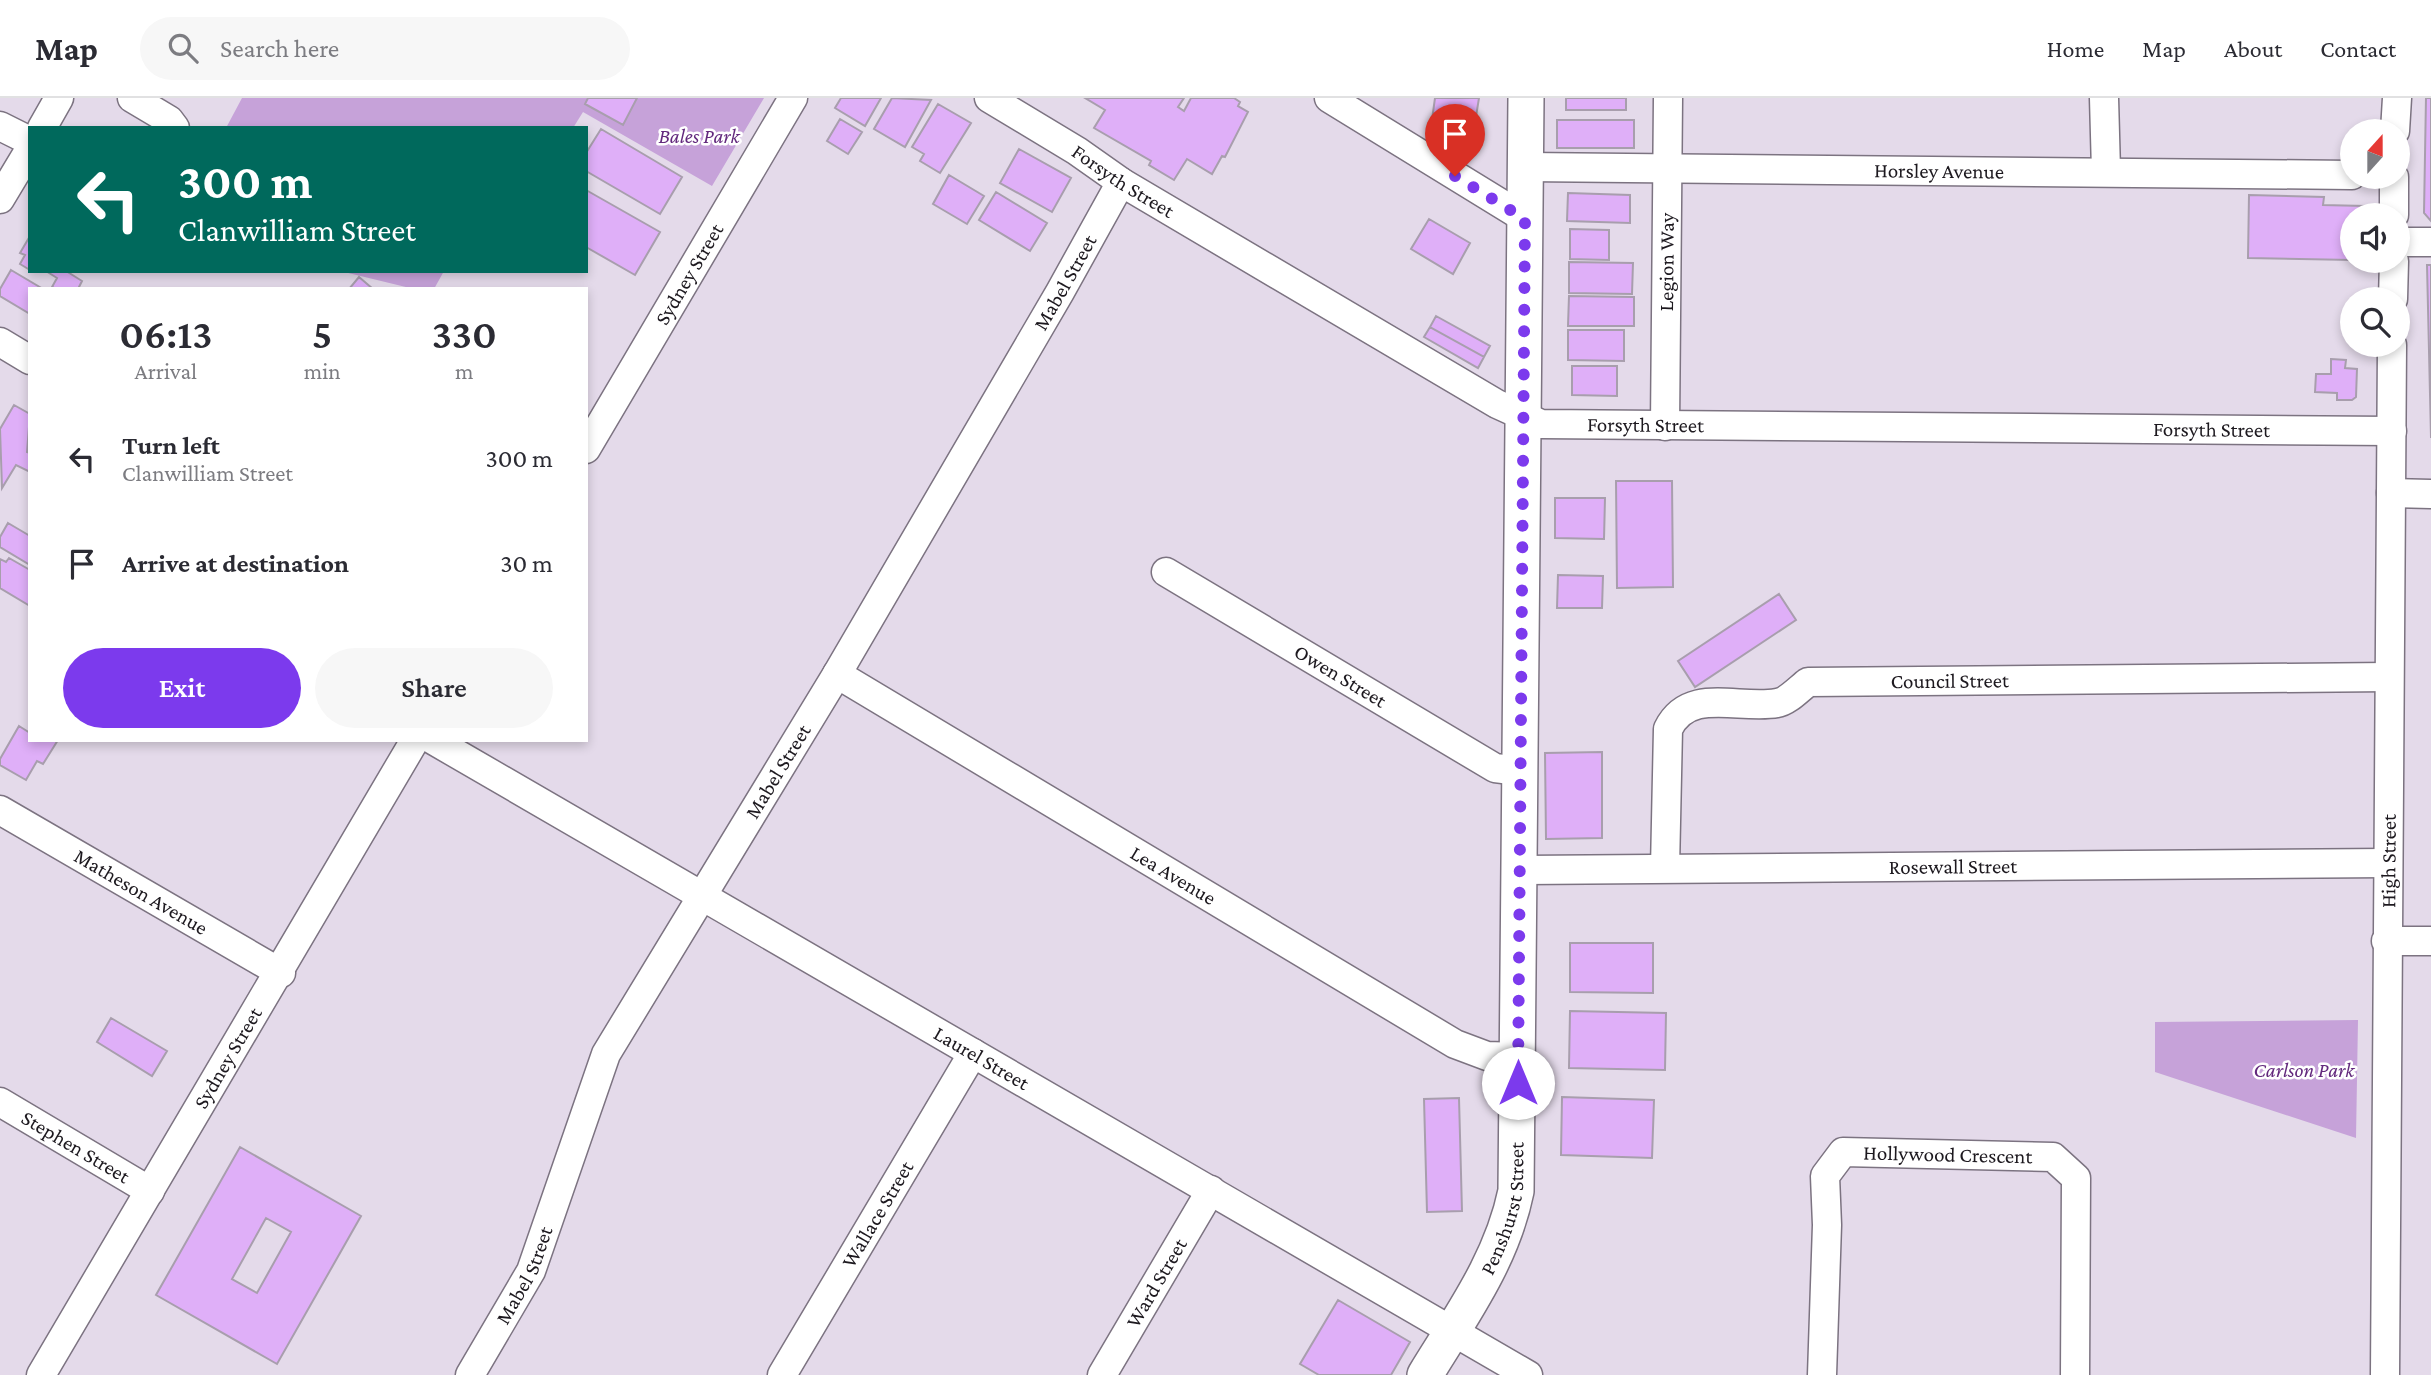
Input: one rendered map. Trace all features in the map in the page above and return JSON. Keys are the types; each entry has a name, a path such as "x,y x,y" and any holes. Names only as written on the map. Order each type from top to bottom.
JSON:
{"main road":[{"name":"Penshurst Street","path":"1426,1375 1483,1279 1510,1221 1518,1161 1526,98"}],"street":[{"path":"43,126 60,98"},
{"path":"132,98 169,120 174,126"},
{"name":"Sydney Street","path":"588,446 793,98"},
{"name":"Forsyth Street","path":"989,98 1077,150 1121,182 1497,404 1541,424 2392,431"},
{"path":"1329,98 1525,219"},
{"name":"Legion Way","path":"1665,426 1668,98"},
{"path":"2104,98 2106,171"},
{"path":"2396,119 2397,98"},
{"path":"0,126 28,140"},
{"path":"0,199 28,152"},
{"name":"Horsley Avenue","path":"1526,167 2340,174"},
{"name":"Mabel Street","path":"470,1375 531,1271 606,1054 704,897 837,674 1060,292 1121,182"},
{"path":"2410,242 2431,242"},
{"path":"0,342 28,359"},
{"name":"High Street","path":"2385,1375 2392,357"},
{"path":"2391,493 2431,494"},
{"name":"Owen Street","path":"1166,572 1495,768 1519,771"},
{"name":"Lea Avenue","path":"837,674 1455,1044 1487,1056 1518,1057"},
{"name":"Council Street","path":"1665,868 1668,729 1677,715 1694,704 1780,704 1808,682 2389,677"},
{"name":"Sydney Street","path":"41,1375 281,973 414,742"},
{"name":"Laurel Street","path":"436,742 1528,1375"},
{"name":"Matheson Avenue","path":"0,810 281,973"},
{"name":"Rosewall Street","path":"1520,870 2387,863"},
{"path":"2386,941 2431,941"},
{"name":"Wallace Street","path":"782,1375 973,1053"},
{"name":"Stephen Street","path":"0,1102 150,1191"},
{"name":"Hollywood Crescent","path":"1822,1375 1827,1224 1825,1176 1843,1152 2053,1157 2076,1178 2075,1375"},
{"name":"Ward Street","path":"1101,1375 1211,1190"}],"green space":[{"name":"Bales Park","path":"242,98 764,98 712,186 583,112 574,126 227,126"},
{"path":"348,273 443,273 435,287 406,287"},
{"name":"Carlson Park","path":"2358,1020 2356,1138 2155,1072 2155,1022"}],"building":[{"path":"588,98 637,98 623,125 585,104"},
{"path":"841,98 881,98 865,126 835,108"},
{"path":"892,98 931,100 905,147 874,129"},
{"path":"1085,98 1184,98 1178,107 1184,111 1191,98 1234,98 1240,102 1238,106 1248,112 1225,157 1222,156 1212,174 1187,159 1174,180 1149,165 1151,161 1094,128 1105,110"},
{"path":"1435,98 1479,98 1472,141 1430,134"},
{"path":"1566,98 1626,98 1626,110 1566,110"},
{"path":"2426,98 2431,98 2431,221 2424,213"},
{"path":"938,104 971,123 940,173 920,161 924,154 912,147"},
{"path":"840,119 862,132 848,154 827,141"},
{"path":"1557,120 1634,120 1634,148 1557,148"},
{"path":"601,129 682,177 660,214 588,172 588,150"},
{"path":"1019,149 1071,178 1052,212 1000,183"},
{"path":"949,175 984,196 967,224 933,204"},
{"path":"588,191 660,232 635,275 588,248"},
{"path":"996,192 1047,223 1030,251 979,220"},
{"path":"1568,193 1630,195 1630,223 1567,221"},
{"path":"2249,195 2324,197 2323,205 2340,205 2340,260 2248,258"},
{"path":"1429,219 1470,243 1453,274 1411,249"},
{"path":"1570,229 1609,230 1609,260 1570,259"},
{"path":"28,239 28,269 20,264 25,255 20,253"},
{"path":"1569,262 1633,263 1632,294 1569,293"},
{"path":"2427,265 2431,265 2431,437"},
{"path":"11,270 40,287 28,287 28,313 0,296 0,289"},
{"path":"49,273 69,273 82,281 79,287 52,287 57,278"},
{"path":"359,277 371,287 351,287"},
{"path":"1569,296 1634,297 1634,326 1568,326"},
{"path":"1436,316 1490,346 1484,357 1430,327"},
{"path":"1430,327 1484,357 1478,368 1424,337"},
{"path":"1568,330 1624,330 1624,361 1568,360"},
{"path":"2331,359 2346,360 2345,368 2357,369 2356,397 2352,400 2337,400 2337,393 2315,392 2316,374 2331,374"},
{"path":"1572,366 1617,366 1617,396 1572,395"},
{"path":"14,405 28,413 28,471 16,465 2,488 0,429"},
{"path":"1616,481 1672,481 1673,587 1617,588"},
{"path":"1555,498 1605,498 1604,539 1555,538"},
{"path":"8,523 28,535 28,564 0,547 0,537"},
{"path":"9,558 28,569 28,605 0,588 0,559 6,562"},
{"path":"1558,575 1603,576 1602,608 1557,608"},
{"path":"1779,594 1796,620 1695,687 1678,661"},
{"path":"19,726 28,732 28,742 57,742 43,764 37,761 26,780 0,765 0,759"},
{"path":"1602,752 1602,838 1546,839 1545,753"},
{"path":"1570,943 1653,943 1653,993 1570,992"},
{"path":"1570,1011 1666,1013 1665,1070 1569,1068"},
{"path":"111,1018 167,1051 152,1076 97,1042"},
{"path":"1562,1097 1654,1100 1652,1158 1561,1155"},
{"path":"1459,1098 1462,1211 1427,1212 1424,1099"},
{"path":"240,1147 361,1216 277,1364 156,1295","holes":["266,1218 291,1232 257,1293 232,1279"]},
{"path":"1338,1300 1410,1342 1391,1375 1319,1375 1300,1364"}],"route":[{"path":"1455,176 1525,219 1518,1083"}]}
